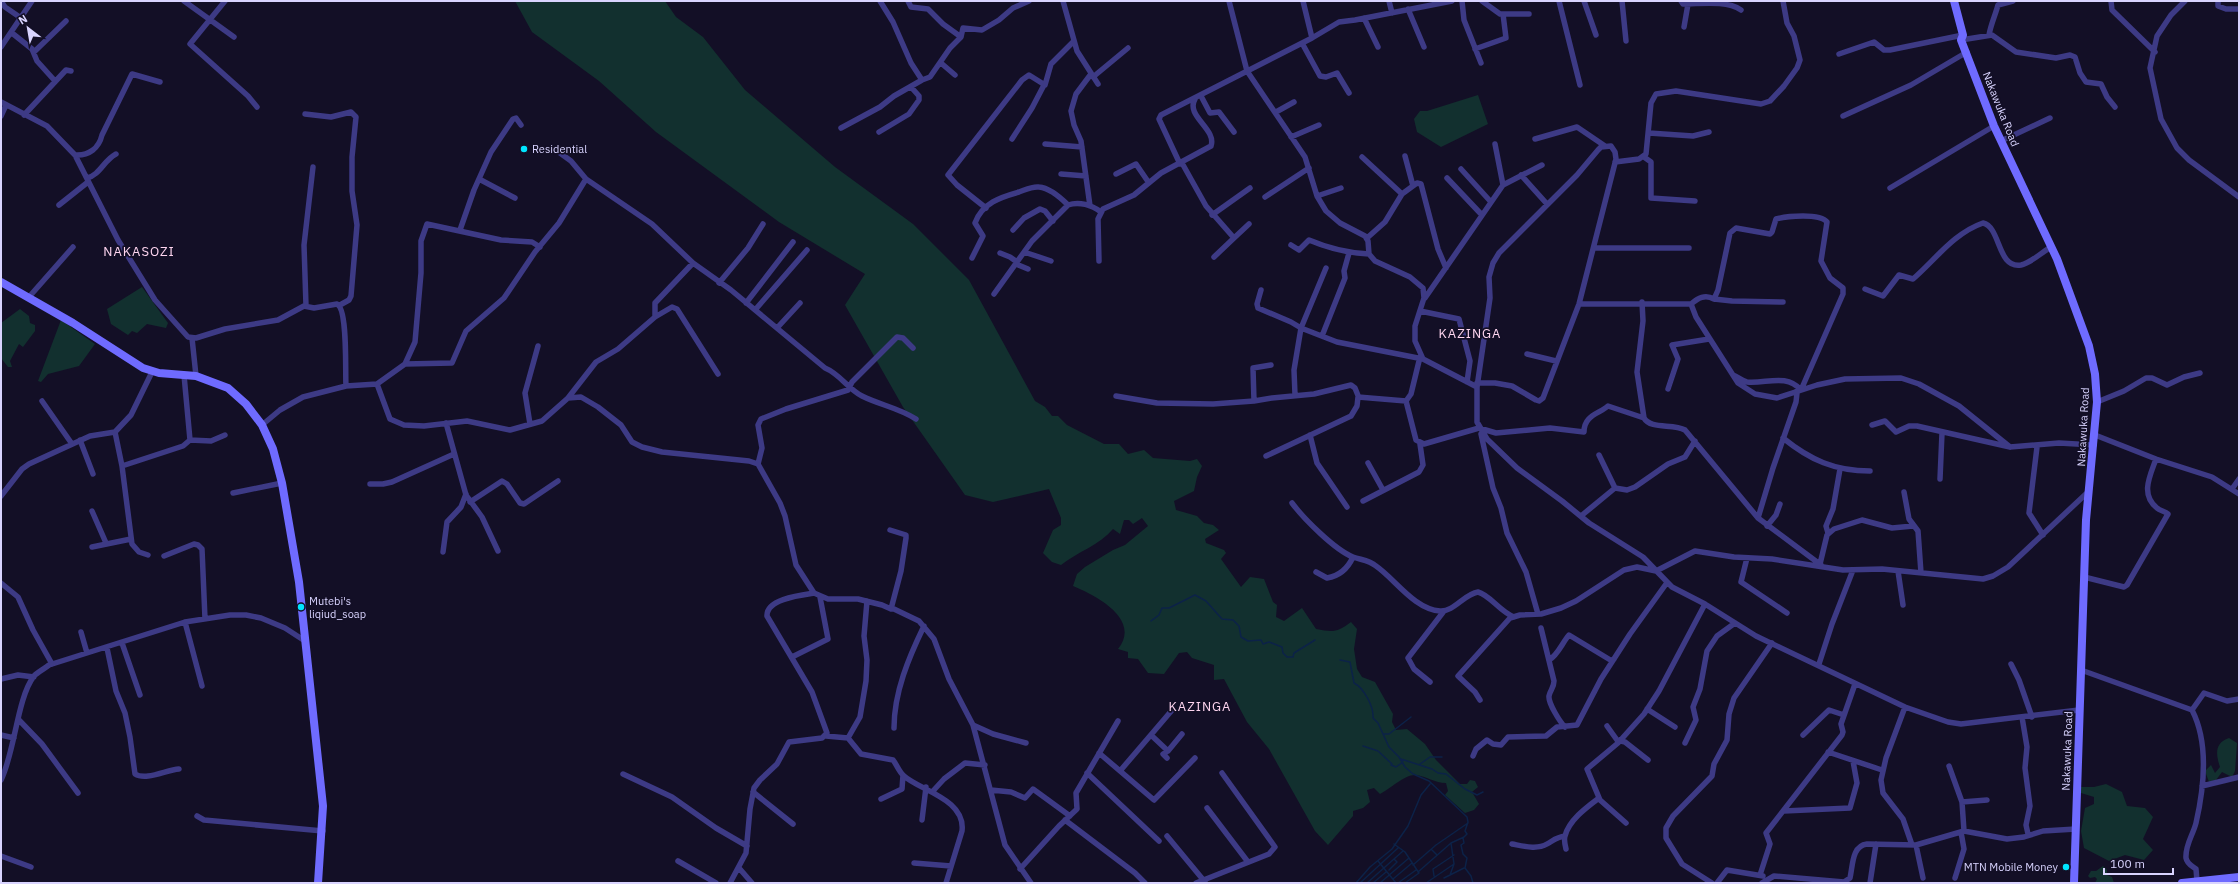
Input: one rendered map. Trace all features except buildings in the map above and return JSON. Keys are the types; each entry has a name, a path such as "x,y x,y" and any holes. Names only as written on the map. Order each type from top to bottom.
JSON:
{"main road":[{"name":"Nakawuka Road","path":"1954,1 1962,38 1994,126 2051,246 2089,346 2096,374 2097,402 2095,435 2088,492 2084,577 2074,883"},
{"path":"1,282 29,297 130,361 152,372 196,376 220,384 234,393 255,414 262,425 273,449 282,483 294,545 323,806 318,883"},
{"path":"2182,883 2239,877"}],"street":[{"path":"1,1 5,7 21,18"},
{"path":"1,47 12,33 32,1"},
{"path":"184,1 234,37"},
{"path":"225,1 208,19 191,41 190,46 211,62 257,107"},
{"path":"880,1 893,22 911,64 922,80"},
{"path":"908,1 911,7 928,9 943,24 961,37"},
{"path":"841,128 880,107 894,96 934,74 950,48 961,37 963,28 982,30 999,20 1013,8 1029,1"},
{"path":"1063,1 1079,57 1098,84"},
{"path":"1229,1 1247,71 1305,157 1318,196 1326,211 1334,219 1367,238"},
{"path":"1303,1 1312,38"},
{"path":"1390,1 1392,13"},
{"path":"1234,238 1212,215 1191,182 1159,119 1161,115 1201,96 1312,38 1339,22 1452,1"},
{"path":"1482,1 1503,14 1529,14"},
{"path":"1559,1 1580,85"},
{"path":"1584,1 1596,35"},
{"path":"1622,1 1626,41"},
{"path":"1681,1 1683,4 1721,3 1736,6 1741,10"},
{"path":"1644,157 1647,150 1651,103 1653,98 1659,93 1676,91 1760,104 1776,95 1797,68 1800,60 1794,36 1787,23 1783,1"},
{"path":"1989,35 1991,21 1996,15 1998,5 2013,1"},
{"path":"2111,1 2112,10 2155,52"},
{"path":"2184,1 2159,29 2155,52 2150,68 2161,119 2170,139 2189,160 2239,197"},
{"path":"2218,1 2218,6 2226,9 2239,9"},
{"path":"1464,2 1464,20 1480,63"},
{"path":"1684,27 1688,4"},
{"path":"1408,9 1424,47"},
{"path":"1475,49 1506,38 1503,14"},
{"path":"1364,18 1378,47"},
{"path":"34,52 66,21"},
{"path":"12,33 34,52 37,61 55,81"},
{"path":"1839,54 1874,42 1884,50 1890,50 1989,35 1997,38 2016,52 2056,58 2070,55 2075,56 2080,73 2086,82 2101,84 2115,107"},
{"path":"1012,139 1032,108 1044,85 1052,64 1074,41"},
{"path":"1302,43 1320,76 1326,77 1336,73 1349,93"},
{"path":"1090,206 1082,147 1072,110 1076,94 1092,76 1128,48"},
{"path":"1843,116 1911,85 1967,52"},
{"path":"941,63 955,75"},
{"path":"24,115 66,70 71,71"},
{"path":"75,155 81,155 94,149 100,144 102,135 132,74 160,82"},
{"path":"986,208 957,185 948,175 1022,80 1029,75 1044,85"},
{"path":"879,132 909,114 919,100 918,96 911,87"},
{"path":"1201,96 1210,113 1219,112 1234,132"},
{"path":"1099,261 1098,219 1103,209 1134,195 1161,173 1181,164 1212,144 1211,135 1195,112 1193,104 1194,99"},
{"path":"1276,112 1294,102"},
{"path":"1,116 4,103 47,126 75,155 118,240 155,300 168,317 188,337 192,338 225,329 278,320 297,308 306,306 314,308 340,304 349,300 351,296 355,265 357,225 352,191 352,157 356,117 351,112 331,117 306,114"},
{"path":"460,230 479,179 492,152 513,119 516,118 521,125"},
{"path":"2001,141 2050,118"},
{"path":"1291,137 1319,125"},
{"path":"1890,188 1994,126"},
{"path":"1261,290 1257,304 1258,308 1291,322 1301,328 1337,342 1421,358 1467,382 1477,385 1494,383 1512,386 1524,395 1539,401 1544,398 1556,361 1580,304 1615,162 1613,148 1608,145 1605,146 1577,127 1535,139"},
{"path":"1649,133 1684,136 1709,132"},
{"path":"1045,144 1082,147"},
{"path":"1495,144 1503,185"},
{"path":"1538,614 1526,572 1507,533 1501,508 1493,488 1486,448 1479,428 1477,385 1490,298 1489,277 1492,263 1499,253 1577,175 1598,150 1605,146"},
{"path":"560,153 571,161 586,180 652,224 692,263 755,310 850,387 861,395 902,410 916,419"},
{"path":"59,205 95,175 106,161 116,154"},
{"path":"1405,156 1413,186"},
{"path":"1362,157 1402,194"},
{"path":"1615,162 1644,157 1651,162 1651,198 1695,201"},
{"path":"1116,174 1136,164 1149,183"},
{"path":"1424,298 1446,268 1481,214 1503,185 1521,174 1542,165"},
{"path":"306,306 304,245 312,167"},
{"path":"1265,197 1309,168"},
{"path":"1461,169 1491,202"},
{"path":"1061,174 1086,176"},
{"path":"1521,174 1547,204"},
{"path":"1447,178 1481,214"},
{"path":"479,179 515,198"},
{"path":"405,364 452,363 466,331 504,298 559,223 586,180"},
{"path":"1367,238 1385,222 1402,194 1417,183 1421,184 1438,249 1446,268"},
{"path":"972,258 983,236 975,222 977,217 997,198 1038,186 1050,191 1068,205"},
{"path":"1212,215 1250,188"},
{"path":"1318,196 1341,188"},
{"path":"994,294 1042,230 1068,205 1073,203 1090,206 1101,212"},
{"path":"1013,230 1024,218 1040,209 1045,211 1053,221"},
{"path":"1714,299 1718,290 1730,233 1733,230 1736,228 1770,234 1776,219 1783,217 1816,217 1825,219 1828,228 1821,261 1830,278 1843,288 1843,294 1801,390"},
{"path":"262,425 292,402 346,386 376,384 405,364 415,342 421,280 421,241 425,227 429,223 502,240 532,242 540,247"},
{"path":"1865,288 1883,296 1899,275 1913,279 1935,255 1963,234 1983,223 1989,226 2005,258 2016,265 2024,264 2051,246"},
{"path":"719,283 748,248 764,224"},
{"path":"1214,258 1249,224"},
{"path":"1367,238 1369,254"},
{"path":"1291,245 1299,250 1309,240 1329,249 1349,253 1369,254 1381,264 1410,277 1424,289 1424,298 1415,326 1414,342 1421,358 1411,394 1406,401 1416,440 1420,444 1423,458 1422,470 1363,502"},
{"path":"746,303 793,242"},
{"path":"29,297 73,248"},
{"path":"1594,248 1689,248"},
{"path":"755,310 807,250"},
{"path":"1024,252 1051,262"},
{"path":"1000,253 1010,256 1016,263 1028,269"},
{"path":"1322,336 1345,278 1344,271 1349,253"},
{"path":"655,317 655,303 692,263"},
{"path":"1295,395 1294,370 1301,328 1326,268"},
{"path":"1580,304 1642,302 1691,304 1698,298 1708,296 1714,299 1732,301 1783,302"},
{"path":"1642,302 1643,321 1637,372 1644,418"},
{"path":"777,328 800,303"},
{"path":"340,304 345,332 346,386"},
{"path":"1691,304 1709,339 1742,387 1764,397 1777,398 1801,390 1845,379 1893,377 1911,381 1959,406 2010,447"},
{"path":"376,384 387,414 396,422 424,426 467,421 510,430 546,418 568,398 596,362 618,348 655,317 672,307 677,309 718,374"},
{"path":"1420,312 1459,319 1470,362 1467,382"},
{"path":"913,348 903,338 897,337 852,382 850,387 838,394 786,409 761,419 758,426 762,448 758,464 780,503 785,516 796,565 814,593 820,597 867,601 894,609 909,615 924,626 934,639 948,679 973,725 985,765 1004,845 1031,883"},
{"path":"192,338 196,376"},
{"path":"1668,389 1678,360 1672,345 1709,339"},
{"path":"530,424 525,393 538,346"},
{"path":"1527,354 1556,361"},
{"path":"1254,402 1254,368 1271,366"},
{"path":"1,496 22,469 44,456 100,433 115,432 131,414 152,372"},
{"path":"2097,402 2124,391 2146,378 2152,378 2167,385 2184,377 2200,373"},
{"path":"184,375 190,440"},
{"path":"1733,375 1748,382 1775,380 1791,382 1801,390"},
{"path":"1116,396 1157,403 1254,402 1295,395 1314,394 1351,386 1355,388 1359,398 1356,410 1351,416 1266,456"},
{"path":"1758,518 1796,402 1797,393 1795,392"},
{"path":"1359,398 1364,396 1406,401"},
{"path":"568,398 581,398 598,407 621,425 632,442 642,447 675,453 739,459 758,464"},
{"path":"42,401 72,444"},
{"path":"1420,444 1437,441 1479,428 1496,433 1550,428 1584,432 1584,427 1594,412 1604,409 1609,405 1644,418 1649,423 1655,425 1680,427 1695,441 1758,518 1821,565"},
{"path":"1872,425 1885,421 1896,432 1909,426 2010,447 2037,446 2059,443 2094,445"},
{"path":"446,423 466,494 470,502 482,517 498,551"},
{"path":"1479,428 1487,439 1517,468 1580,516 1643,557 1666,584 1705,604 1735,623 1772,643 1819,664 1855,684 1905,707 1954,724 2032,717 2079,710"},
{"path":"115,432 131,525 131,539 134,549 148,556"},
{"path":"1940,479 1942,433"},
{"path":"122,466 183,446 190,440 211,441 225,435"},
{"path":"1310,435 1317,463 1347,508"},
{"path":"2095,435 2156,459 2195,470 2239,494"},
{"path":"1783,438 1819,462 1840,469 1870,472"},
{"path":"80,440 93,474"},
{"path":"1580,516 1616,488 1627,490 1635,487 1668,464 1685,457 1695,441"},
{"path":"2037,446 2029,513 2043,535"},
{"path":"370,484 392,482 454,454"},
{"path":"1599,454 1616,488"},
{"path":"2084,577 2126,586 2168,514 2157,508 2147,494 2147,487 2156,459"},
{"path":"1368,463 1384,490"},
{"path":"1821,565 1828,533 1826,526 1833,509 1840,469"},
{"path":"2232,490 2239,479"},
{"path":"470,502 500,481 507,484 520,503 524,504 558,481"},
{"path":"233,493 282,483"},
{"path":"1904,492 1908,516 1913,526 1918,531 1921,573"},
{"path":"1480,700 1476,692 1458,676 1510,618 1538,614 1576,601 1606,579 1630,567 1637,566 1656,571 1695,551 1747,558 1761,558 1821,565 1852,570 1882,569 1987,578 2008,567 2088,492"},
{"path":"443,552 447,522 461,507 466,494"},
{"path":"1292,503 1312,526 1353,557 1376,565 1410,597 1434,610 1444,611"},
{"path":"1767,526 1776,515 1780,504"},
{"path":"92,511 106,543"},
{"path":"1828,533 1862,520 1892,528 1913,526"},
{"path":"890,530 906,536 901,572 891,609"},
{"path":"92,547 131,539"},
{"path":"164,556 194,544 198,545 202,549 205,619"},
{"path":"1316,572 1327,578 1333,576 1345,569 1353,557"},
{"path":"1747,558 1742,582 1786,614"},
{"path":"1819,664 1852,570"},
{"path":"1898,571 1903,605"},
{"path":"1,583 18,597 33,630 52,664"},
{"path":"1473,756 1476,749 1487,740 1493,744 1501,745 1508,737 1546,736 1557,727 1574,727 1579,723 1601,679 1648,608 1666,584"},
{"path":"1430,682 1414,669 1408,658 1444,611 1469,595 1478,592 1486,596 1502,611 1514,617"},
{"path":"814,593 788,598 772,604 767,609 767,616 815,699 826,728 826,736"},
{"path":"792,657 828,639 820,597"},
{"path":"848,738 860,717 866,682 867,660 864,636 867,601"},
{"path":"1626,823 1599,798 1588,769 1620,741 1648,709 1705,604"},
{"path":"1,780 27,689 34,677 52,664 107,648 185,622 246,615 261,618 285,628 305,641"},
{"path":"185,622 202,686"},
{"path":"1685,743 1696,720 1693,706 1700,689 1707,651 1717,636 1735,623"},
{"path":"894,728 895,708 902,680 913,649 924,626"},
{"path":"1541,628 1554,688 1549,694 1549,699 1559,720 1565,727"},
{"path":"81,632 87,653"},
{"path":"1549,660 1553,658 1569,635 1612,661 1614,659"},
{"path":"122,643 140,696"},
{"path":"1712,883 1682,864 1666,838 1666,828 1673,816 1712,776 1714,764 1727,740 1729,714 1734,698 1772,643"},
{"path":"107,648 116,691 125,713 130,737 134,774 147,776 167,770 180,769"},
{"path":"2010,664 2019,680 2032,717"},
{"path":"2081,670 2192,710"},
{"path":"1,679 18,675 34,677"},
{"path":"1855,684 1841,724 1843,732 1766,833 1770,844 1760,874 1764,881 1779,876 1841,882 1849,880 1858,847 1867,844 1914,845 1962,831 2007,839 2024,837 2028,834 2076,829"},
{"path":"2192,710 2204,693 2227,701 2239,699"},
{"path":"1905,707 1882,770 1881,780 1883,794 1903,819 1914,845 1923,878"},
{"path":"1120,771 1173,709"},
{"path":"1648,709 1675,727"},
{"path":"1803,735 1829,710 1844,715"},
{"path":"2192,710 2200,734 2202,786 2196,823 2189,842 2186,858 2188,863 2196,869 2197,881"},
{"path":"2022,717 2027,747 2025,768 2030,806 2026,825 2028,834"},
{"path":"19,720 42,744 78,793"},
{"path":"1020,869 1077,809 1076,793 1118,721"},
{"path":"973,725 993,734 1026,743"},
{"path":"1607,726 1612,735 1620,741 1625,742 1648,760"},
{"path":"1151,735 1165,755 1182,734"},
{"path":"1,735 14,738"},
{"path":"730,883 745,857 752,792 758,782 777,764 789,742 826,736 848,738 861,754 893,760 903,775 933,791 952,806 962,825 946,883"},
{"path":"1828,752 1882,770"},
{"path":"1099,753 1154,800 1195,758"},
{"path":"1784,811 1850,808 1857,783 1853,761"},
{"path":"933,791 944,779 965,762 985,765"},
{"path":"1949,766 1962,802 1962,831 1964,849 1955,878"},
{"path":"1087,773 1159,841"},
{"path":"1196,883 1272,852 1275,846 1222,773"},
{"path":"623,774 672,797 716,828 747,846"},
{"path":"881,799 902,789 903,775"},
{"path":"2202,786 2239,777"},
{"path":"922,820 926,787"},
{"path":"991,790 1011,792 1025,798 1033,789 1135,873 1145,883"},
{"path":"752,792 793,824"},
{"path":"1566,849 1565,836 1578,816 1599,798"},
{"path":"1962,802 1987,800"},
{"path":"1208,808 1248,862"},
{"path":"197,816 204,820 322,830"},
{"path":"1167,836 1204,881"},
{"path":"1512,844 1530,847 1546,844 1554,838 1565,836"},
{"path":"1870,883 1876,844"},
{"path":"1,856 31,867"},
{"path":"678,861 716,883"},
{"path":"914,863 951,866"},
{"path":"740,868 752,883"},
{"path":"1717,883 1727,870 1746,874 1760,874"}],"green space":[{"path":"515,1 665,1 676,17 703,37 745,90 835,167 913,224 969,280 1035,401 1045,407 1052,416 1058,416 1067,425 1104,444 1119,444 1128,454 1144,450 1153,458 1190,461 1197,459 1202,466 1197,477 1194,491 1174,501 1176,510 1197,516 1204,523 1213,525 1219,530 1205,539 1206,543 1224,550 1226,553 1221,559 1241,587 1250,577 1264,579 1273,602 1277,605 1276,617 1284,621 1302,608 1316,629 1334,631 1351,622 1357,629 1354,649 1357,669 1362,677 1375,682 1393,714 1392,722 1396,730 1407,729 1425,744 1436,760 1460,784 1467,784 1470,780 1475,781 1478,787 1472,792 1479,804 1474,810 1465,813 1445,795 1448,791 1446,783 1412,775 1402,779 1380,794 1374,788 1367,790 1370,802 1363,808 1353,811 1353,816 1328,845 1315,831 1269,749 1247,722 1224,679 1214,680 1214,665 1192,658 1187,652 1179,653 1164,674 1148,673 1138,659 1128,658 1128,652 1118,649 1124,638 1124,628 1120,618 1113,610 1093,595 1073,586 1077,574 1085,567 1113,550 1125,545 1148,526 1142,518 1133,524 1129,520 1124,520 1120,534 1113,529 1102,540 1061,565 1052,562 1043,553 1053,530 1061,525 1061,518 1049,489 993,502 965,495 903,407 845,305 865,274 779,222 656,132 599,81 532,32"},
{"path":"1478,95 1488,124 1441,147 1417,132 1414,119 1420,111 1427,111"},
{"path":"142,287 168,323 166,328 147,324 137,333 132,331 128,335 111,324 107,309"},
{"path":"20,309 29,316 30,323 35,325 35,331 23,347 19,344 10,361 12,367 8,367 1,358 1,323"},
{"path":"61,320 95,344 79,366 48,374 41,382 38,381"},
{"path":"2229,738 2237,743 2235,771 2232,777 2222,772 2216,780 2209,782 2205,771 2211,765 2215,773 2220,767 2217,750 2224,740"},
{"path":"2106,784 2122,792 2127,806 2145,808 2153,817 2143,839 2153,850 2144,860 2125,855 2109,861 2084,848 2081,831 2085,808 2094,804 2094,797 2081,793 2081,787 2094,787"},
{"path":"2103,866 2107,870 2107,875 2112,877 2114,883 2095,883 2097,879 2095,877 2090,878 2088,876 2091,871 2096,871"}],"waterway":[{"path":"1151,621 1159,615 1162,608 1169,608 1195,595 1206,601 1222,619 1233,620 1239,626 1241,637 1248,641 1261,640 1263,644 1269,642 1282,647 1283,653 1287,657 1293,657 1294,653 1315,640"},
{"path":"1340,660 1350,662 1354,683 1358,685 1365,693 1372,709 1373,718 1378,723 1389,747 1399,757 1405,767 1413,774 1429,781 1467,817 1468,822 1465,831 1467,834 1463,838 1464,843 1461,845 1463,854 1467,858 1465,868 1471,876 1473,883 1475,883"},
{"path":"1384,734 1389,734 1411,717"},
{"path":"1363,746 1378,751 1392,764 1391,765 1396,767 1403,762"},
{"path":"1420,764 1430,757 1442,757"},
{"path":"1401,759 1432,769 1438,773 1446,774 1465,789 1477,795 1483,792"},
{"path":"1356,883 1370,867 1392,849 1408,826 1421,795 1430,784"},
{"path":"1413,865 1436,845 1468,823"},
{"path":"1418,872 1451,843 1464,837"},
{"path":"1450,875 1454,864 1451,843"},
{"path":"1394,844 1405,852 1419,873 1405,883"},
{"path":"1360,883 1398,848"},
{"path":"1432,850 1437,855"},
{"path":"1367,883 1403,851"},
{"path":"1434,876 1433,869 1454,855"},
{"path":"1380,883 1409,858"},
{"path":"1389,870 1397,862 1394,859"},
{"path":"1378,861 1396,883"},
{"path":"1393,879 1412,863"},
{"path":"1426,883 1454,864"},
{"path":"1444,878 1464,868"},
{"path":"1398,883 1416,870"},
{"path":"1373,883 1386,872"}],"place":[{"name":"Residential","path":"524,149"},
{"name":"Mutebi's liqiud_soap","path":"301,607"},
{"name":"MTN Mobile Money","path":"2066,867"}],"district":[{"name":"NAKASOZI","path":"139,251"},
{"name":"KAZINGA","path":"1470,333"},
{"name":"KAZINGA","path":"1200,706"}]}
